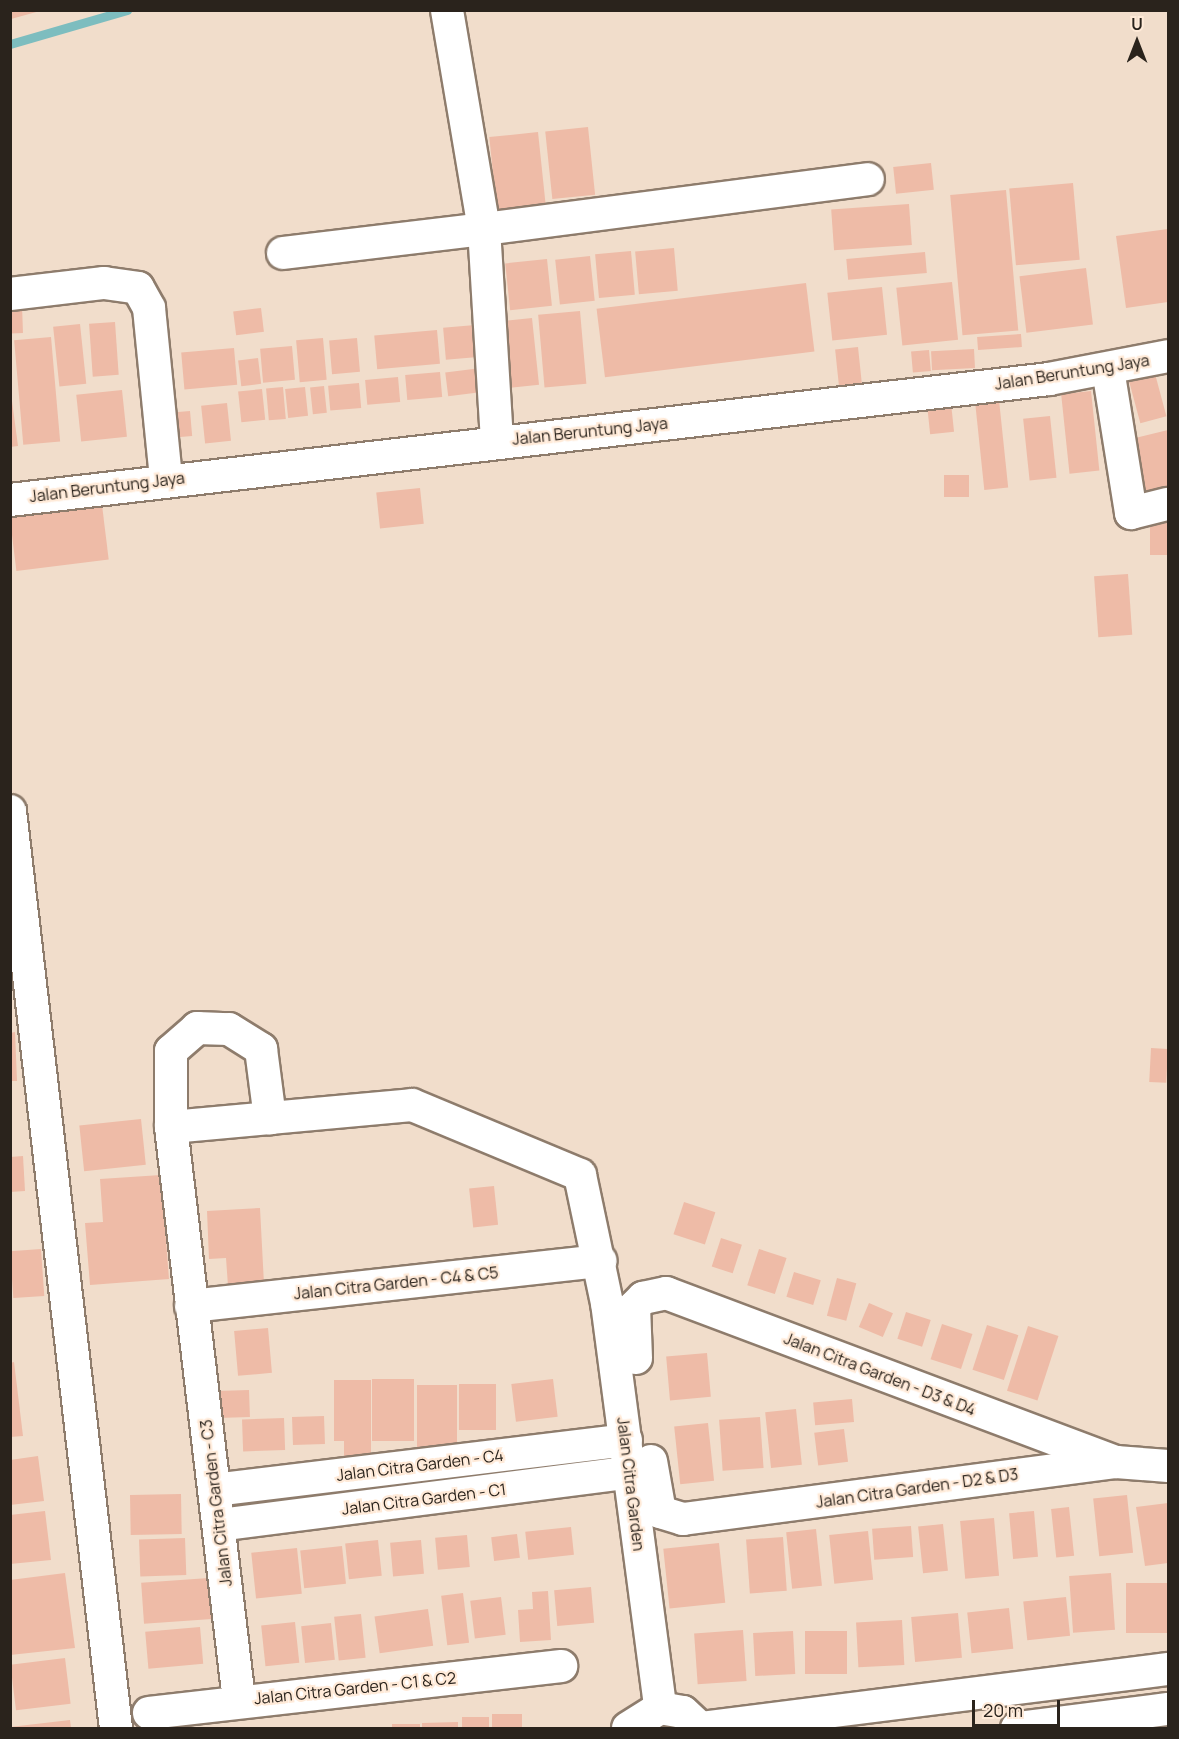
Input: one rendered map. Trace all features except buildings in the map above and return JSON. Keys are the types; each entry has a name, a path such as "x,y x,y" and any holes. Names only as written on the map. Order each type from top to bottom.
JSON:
{"street":[{"path":"447,10 484,228 497,441"},
{"path":"283,254 868,179"},
{"path":"10,294 104,283 138,288 149,308 166,479"},
{"name":"Jalan Beruntung Jaya","path":"10,500 166,479 1108,369 1168,356"},
{"path":"1108,369 1131,513 1168,504"},
{"path":"10,811 116,1728"},
{"name":"Jalan Citra Garden - C3","path":"238,1700 171,1127 171,1051 197,1028 229,1029 261,1049 270,1118"},
{"name":"Jalan Citra Garden","path":"270,1118 412,1105 580,1175 601,1261 660,1708"},
{"path":"171,1127 270,1118"},
{"name":"Jalan Citra Garden - C4 & C5","path":"191,1306 601,1261"},
{"name":"Jalan Citra Garden - D3 & D4","path":"643,1298 666,1293 1116,1462"},
{"name":"Jalan Citra Garden","path":"643,1298 631,1319 656,1503 666,1517"},
{"name":"Jalan Citra Garden - C4","path":"214,1490 626,1440"},
{"name":"Jalan Citra Garden - D2 & D3","path":"666,1517 683,1519 1116,1462 1168,1466"},
{"name":"Jalan Citra Garden - C1","path":"219,1525 630,1472"},
{"name":"Jalan Citra Garden - C1 & C2","path":"149,1713 238,1700 561,1666"},
{"path":"628,1728 660,1708 683,1712 700,1728 1168,1669"},
{"path":"1017,1728 1168,1709"}],"waterway":[{"path":"10,44 127,10"}]}
